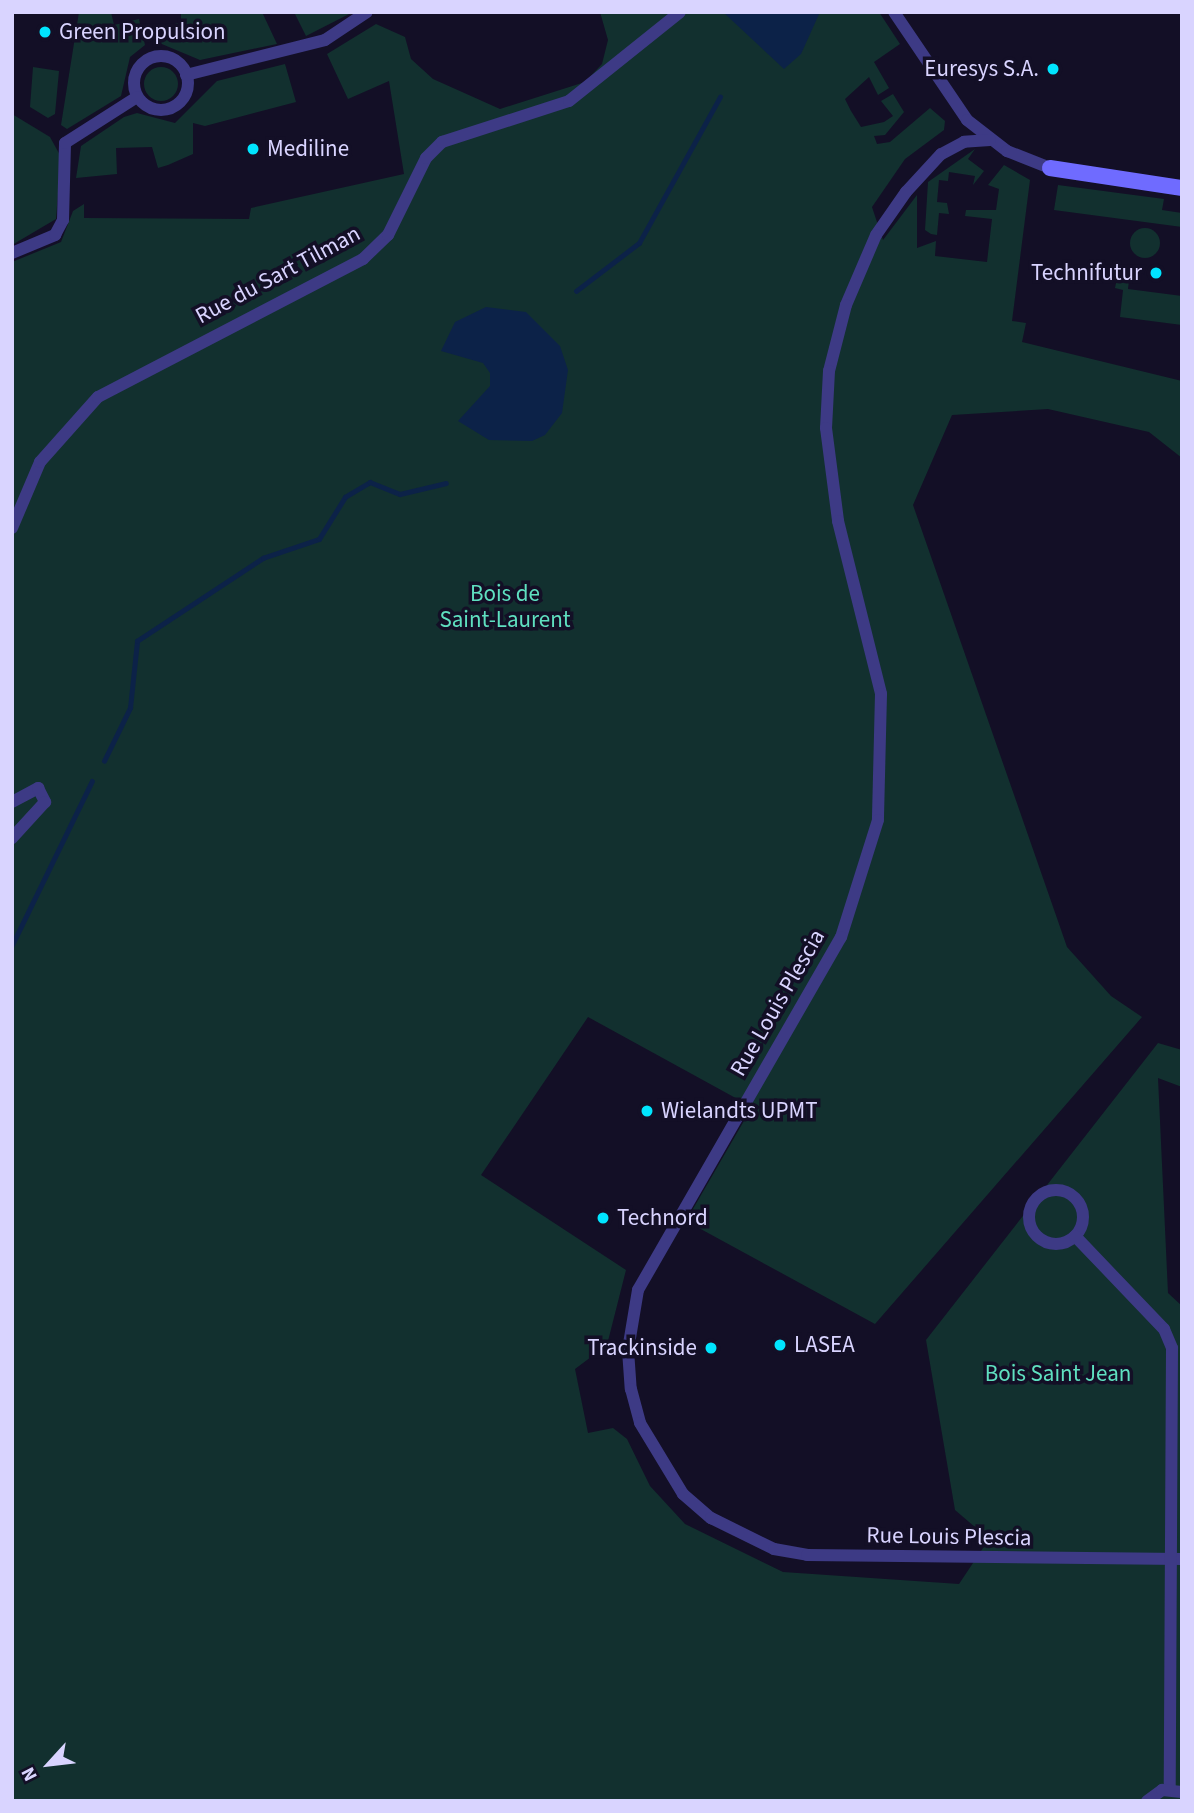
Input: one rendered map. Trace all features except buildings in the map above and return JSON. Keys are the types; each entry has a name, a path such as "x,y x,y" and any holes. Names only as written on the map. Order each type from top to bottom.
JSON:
{"street":[{"path":"186,75 325,40 367,12"},
{"name":"Rue du Sart Tilman","path":"12,528 40,462 97,397 363,259 388,235 426,158 442,142 569,101 680,12"},
{"path":"894,12 949,101 990,140 1050,168 1182,188"},
{"path":"148,59 174,60 186,75 183,99 169,109 151,109 137,97 134,80 148,59"},
{"path":"12,253 55,235 63,220 65,143 137,97"},
{"name":"Rue Louis Plescia","path":"990,140 964,142 941,154 876,236 832,358 826,428 838,521 881,694 878,820 841,937 638,1290 628,1350 640,1423 683,1494 711,1518 775,1549 818,1556 1176,1559"},
{"path":"12,802 38,788 46,802 12,838"},
{"path":"1051,1190 1072,1195 1083,1213 1075,1236 1052,1243 1036,1234 1029,1217 1035,1200 1051,1190"},
{"path":"1075,1236 1164,1329 1172,1349 1176,1790 1147,1801"}],"green space":[{"path":"79,12 111,12 114,25 139,19 145,45 130,57 121,96 67,129 61,125"},
{"path":"181,12 262,12 277,44 200,60 157,42 154,30 181,22"},
{"path":"294,12 353,12 306,36"},
{"name":"Bois de Saint-Laurent","path":"600,12 879,12 900,44 874,62 889,88 878,95 869,77 845,99 851,111 861,127 884,122 893,116 881,101 893,94 904,112 885,135 874,136 877,144 890,142 930,108 945,121 944,130 905,159 872,207 883,240 917,195 917,248 936,241 935,256 987,262 992,219 965,216 966,210 996,210 999,189 988,185 1004,165 1030,180 1012,321 1026,323 1022,342 1182,381 1182,458 1149,432 1048,409 952,415 913,505 1067,947 1111,996 1142,1017 875,1324 686,1221 752,1107 588,1017 481,1175 626,1270 607,1345 575,1369 588,1433 613,1428 627,1439 650,1486 685,1524 783,1572 959,1584 989,1539 955,1510 926,1340 1158,1043 1182,1050 1182,1087 1158,1078 1168,1293 1182,1306 1182,1801 12,1801 12,262 61,242 73,211 84,204 84,218 249,219 251,208 404,174 389,81 348,99 327,54 376,24 405,37 411,59 433,79 500,109 585,82 602,64 608,40"},
{"path":"285,64 296,102 205,126 193,123 193,154 168,165 158,168 152,147 116,148 117,174 76,178 81,146 124,117 137,113 175,123 217,81"},
{"path":"33,67 59,71 55,114 48,118 30,107"},
{"path":"161,67 173,72 178,84 173,96 161,101 149,96 144,84 149,72"},
{"path":"12,114 50,137 61,157 56,219 12,245"},
{"path":"975,149 968,159 984,171 973,185 975,176 949,172 948,181 939,180 937,202 947,203 949,214 939,213 937,235 931,234 925,230 928,182"},
{"path":"1058,185 1164,199 1162,210 1182,213 1182,227 1054,210"},
{"path":"1145,228 1156,232 1160,243 1156,254 1145,258 1134,254 1130,243 1134,232"},
{"path":"1117,278 1129,280 1128,289 1182,296 1182,325 1120,317 1123,290 1115,288"}],"water":[{"path":"723,12 820,12 801,54 784,69"},
{"path":"486,307 526,312 560,346 568,370 562,413 545,435 532,441 489,440 458,421 490,386 490,373 483,363 441,351 455,322"}],"waterway":[{"path":"576,291 639,243 720,97"},
{"path":"104,761 130,708 137,641 263,558 319,539 345,497 370,482 400,494 446,483"},
{"path":"12,945 92,781"}],"place":[{"name":"Green Propulsion","path":"45,32"},
{"name":"Euresys S.A.","path":"1053,69"},
{"name":"Mediline","path":"253,149"},
{"name":"Technifutur","path":"1156,273"},
{"name":"Wielandts UPMT","path":"647,1111"},
{"name":"Technord","path":"603,1218"},
{"name":"LASEA","path":"780,1345"},
{"name":"Trackinside","path":"711,1348"}],"park label":[{"name":"Bois Saint Jean","path":"1058,1374"}]}
